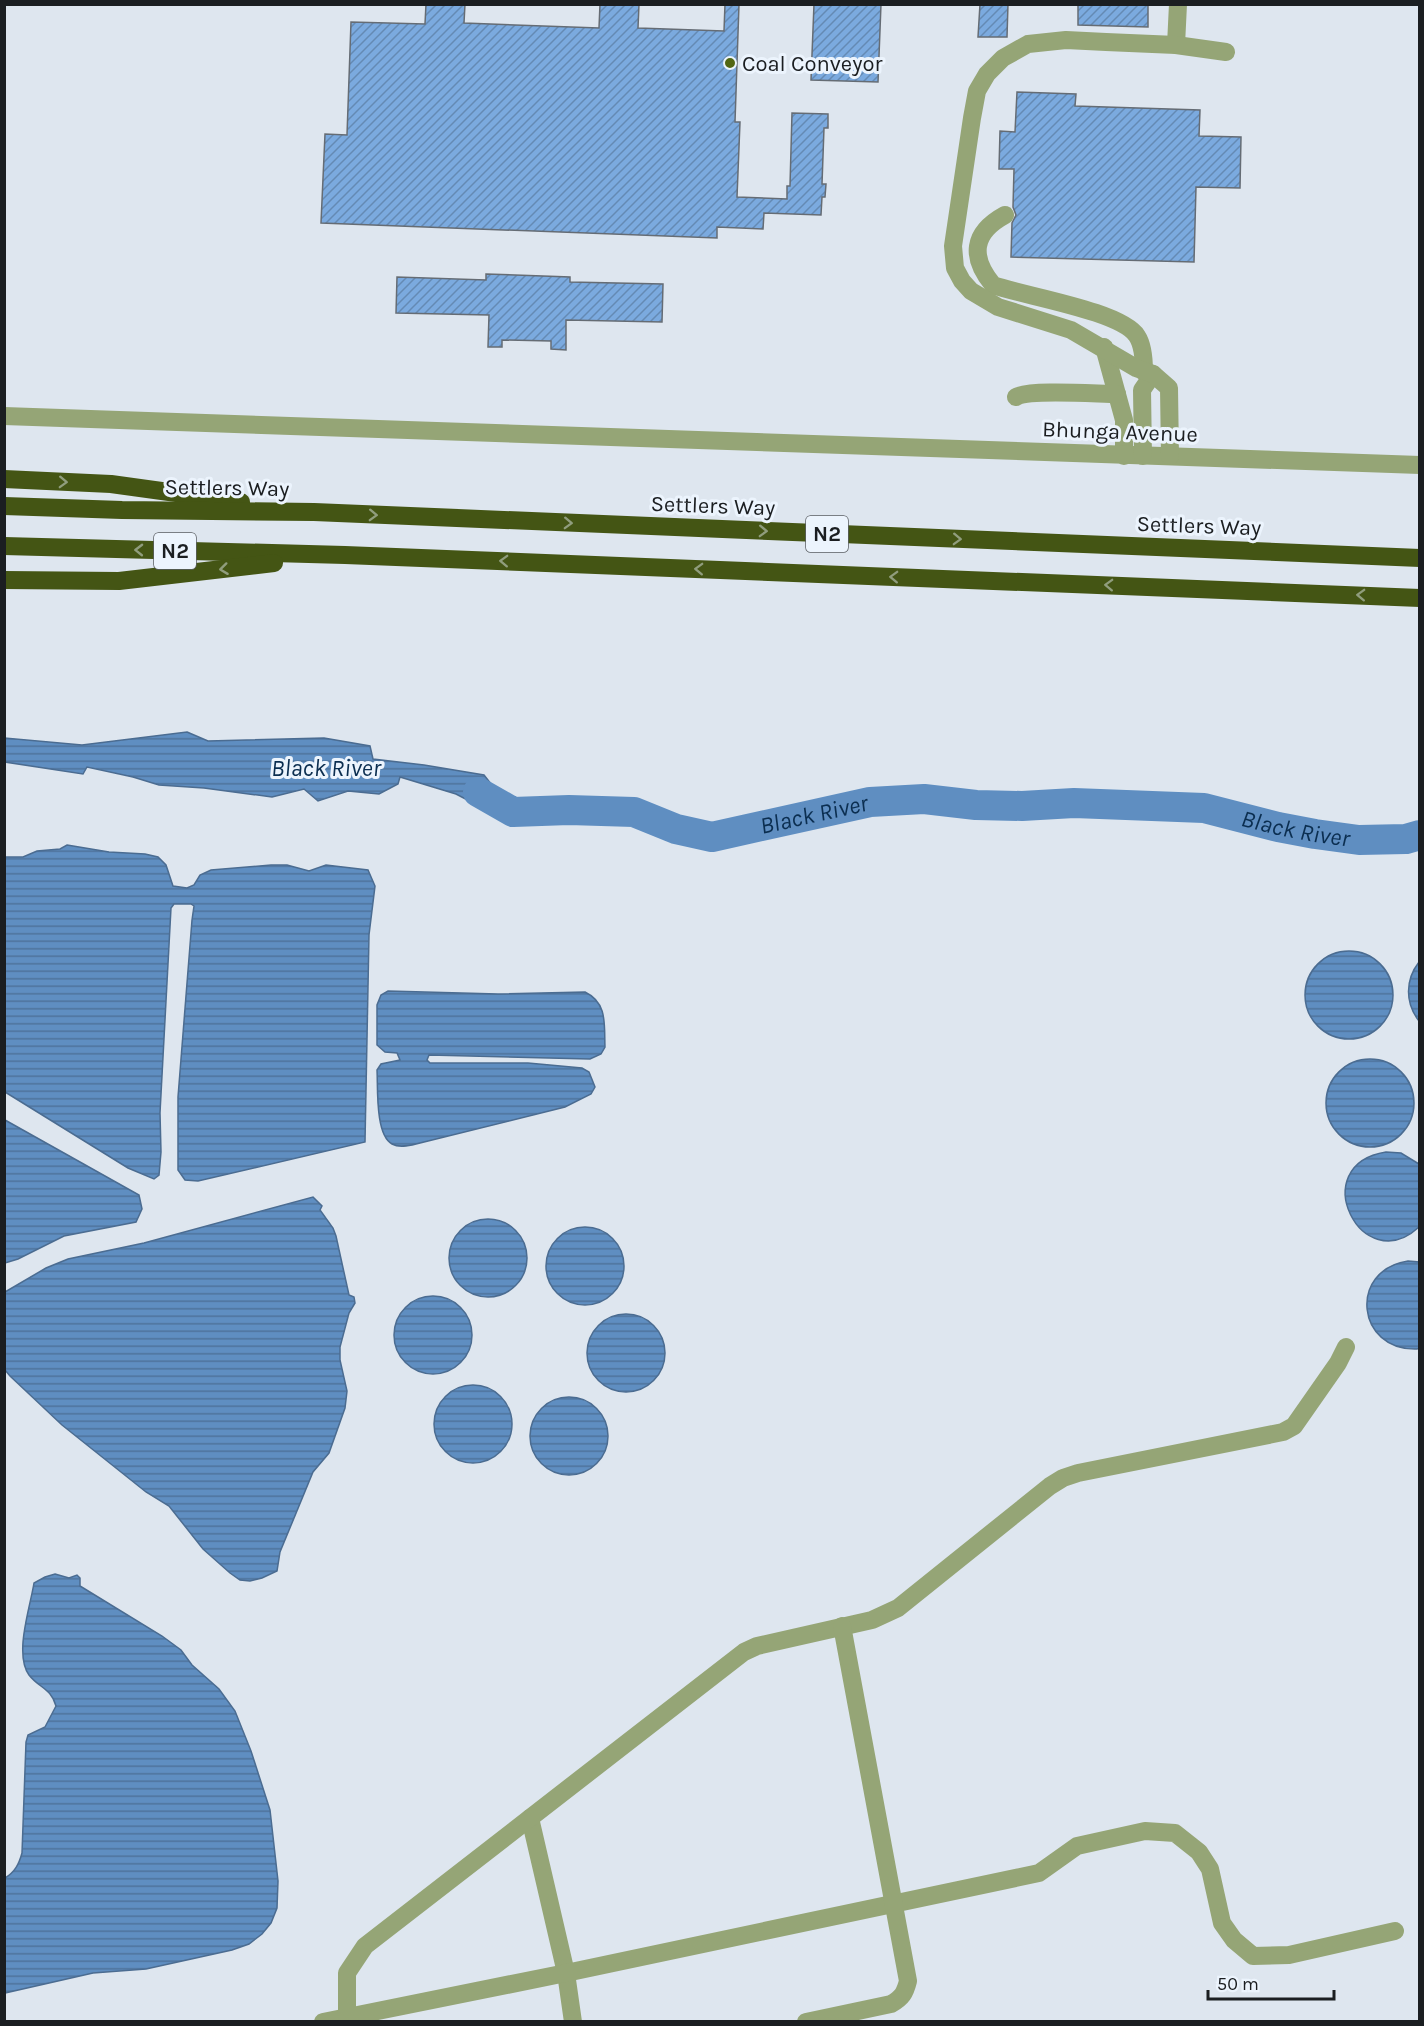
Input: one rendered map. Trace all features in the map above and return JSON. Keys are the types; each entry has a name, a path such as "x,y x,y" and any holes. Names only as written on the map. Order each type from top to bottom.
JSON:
{"highway":[{"path":"4,479 111,484 314,512"},
{"name":"Settlers Way","path":"4,506 314,512 1419,558"},
{"name":"N2","path":"4,546 345,555 1419,598"},
{"path":"4,580 44,582 119,580 345,555"},
{"path":"4,588 44,582"}],"lane":[{"path":"1176,45 1178,4"},
{"path":"1170,456 1169,388 1149,373 1071,330 998,307 972,291 962,281 955,268 952,246 977,92 987,74 1003,58 1028,44 1066,40 1176,45 1226,52"},
{"path":"1005,215 986,228 978,239 977,256 993,285 1069,305 1122,323 1137,335 1149,373 1142,390 1143,456"},
{"path":"1104,347 1124,420 1124,456"},
{"path":"1016,397 1020,394 1034,393 1117,394"},
{"name":"Bhunga Avenue","path":"4,416 1419,465"},
{"path":"346,2019 347,1973 365,1946 744,1652 757,1646 872,1620 898,1608 1063,1478 1078,1473 1283,1432 1294,1426 1338,1363 1346,1347"},
{"path":"806,2022 891,2004 900,1999 908,1981 842,1626"},
{"path":"531,1818 566,1973 572,2021"},
{"path":"323,2022 1039,1873 1077,1846 1145,1831 1175,1833 1198,1852 1210,1869 1222,1923 1234,1940 1253,1956 1289,1955 1395,1931"}],"water":[{"name":"Black River","path":"187,732 208,741 324,738 370,746 373,759 484,775 513,812 502,818 456,794 400,777 398,784 379,794 348,791 318,801 304,789 272,797 159,785 87,767 83,774 5,762 5,738 82,745"},
{"path":"67,845 158,857 166,865 173,886 187,888 194,885 200,875 211,870 287,865 309,871 326,865 368,870 375,886 369,935 365,1142 198,1181 185,1180 178,1170 178,1097 194,906 191,904 174,904 171,908 159,1175 154,1179 128,1168 5,1092 5,857 23,857 37,851 60,849"},
{"path":"1349,951 1366,954 1380,964 1390,978 1393,995 1390,1012 1380,1026 1366,1036 1349,1039 1332,1036 1318,1026 1308,1012 1305,995 1308,978 1318,964 1332,954"},
{"path":"1419,962 1419,1021 1411,1007 1408,991 1411,976"},
{"path":"388,991 498,994 585,992 598,1002 604,1023 605,1047 601,1054 590,1059 429,1055 427,1060 430,1063 528,1063 582,1068 589,1072 595,1087 591,1094 565,1107 410,1145 392,1144 387,1139 380,1121 377,1087 377,1070 381,1064 400,1060 397,1053 385,1052 377,1045 377,1005 381,995"},
{"path":"1370,1059 1387,1062 1401,1072 1411,1086 1414,1103 1411,1120 1401,1134 1387,1144 1370,1147 1353,1144 1339,1134 1329,1120 1326,1103 1329,1086 1339,1072 1353,1062"},
{"path":"5,1120 139,1195 142,1209 136,1222 64,1236 5,1263"},
{"path":"1386,1152 1401,1153 1419,1164 1419,1227 1398,1240 1378,1239 1362,1230 1350,1214 1345,1195 1349,1177 1362,1161"},
{"path":"313,1197 322,1206 320,1210 333,1228 349,1295 354,1297 355,1303 349,1313 340,1347 340,1360 347,1391 345,1408 329,1453 313,1472 280,1552 277,1571 250,1581 240,1580 203,1549 169,1506 146,1492 62,1425 5,1370 5,1292 46,1268 68,1259 144,1243"},
{"path":"480,1219 496,1219 510,1225 521,1236 527,1250 527,1266 521,1280 510,1291 496,1297 480,1297 466,1291 455,1280 449,1266 449,1250 455,1236 466,1225"},
{"path":"585,1227 600,1230 613,1238 621,1251 624,1266 621,1281 613,1294 600,1302 585,1305 570,1302 557,1294 549,1281 546,1266 549,1251 557,1238 570,1230"},
{"path":"1408,1261 1419,1262 1420,1348 1417,1349 1397,1346 1381,1337 1372,1324 1367,1309 1368,1293 1376,1279 1389,1267"},
{"path":"433,1296 448,1299 461,1307 469,1320 472,1335 469,1350 461,1363 448,1371 433,1374 418,1371 405,1363 397,1350 394,1335 397,1320 405,1307 418,1299"},
{"path":"626,1314 641,1317 658,1331 665,1353 662,1368 648,1385 626,1392 611,1389 594,1375 587,1353 590,1338 604,1321"},
{"path":"473,1385 488,1388 501,1396 509,1409 512,1424 509,1439 501,1452 488,1460 473,1463 458,1460 445,1452 437,1439 434,1424 437,1409 445,1396 458,1388"},
{"path":"569,1397 584,1400 601,1414 608,1436 605,1451 591,1468 569,1475 554,1472 537,1458 530,1436 533,1421 547,1404"},
{"path":"55,1574 69,1578 77,1575 80,1578 80,1586 181,1650 192,1665 219,1689 235,1711 270,1810 278,1881 277,1908 271,1923 262,1934 249,1944 232,1950 146,1969 93,1973 5,1993 5,1878 16,1867 22,1853 26,1742 28,1735 45,1727 56,1706 51,1695 29,1675 25,1666 24,1630 34,1583"}],"building":[{"path":"426,4 465,4 464,23 599,28 600,4 639,4 638,28 724,31 725,4 739,4 735,122 740,122 737,197 787,199 787,186 790,186 792,113 828,114 828,128 824,128 822,184 826,184 825,197 822,197 821,215 764,213 763,229 717,227 717,238 321,223 325,134 347,135 351,22 425,24"},
{"path":"814,4 881,4 878,82 811,80"},
{"path":"980,4 1008,4 1007,37 978,37"},
{"path":"1078,4 1148,4 1148,27 1078,25"},
{"path":"1017,92 1076,94 1075,106 1200,110 1199,136 1241,137 1240,188 1196,187 1194,262 1011,257 1012,223 1016,215 1013,207 1014,169 999,169 1000,131 1015,132"},
{"path":"486,274 570,277 570,282 663,284 662,322 566,320 566,350 551,349 551,341 502,340 502,347 488,347 489,315 396,313 397,277 486,280"}],"waterway":[{"name":"Black River","path":"478,792 513,812 569,810 634,812 676,829 712,837 870,802 924,799 976,805 1022,806 1074,803 1204,808 1278,827 1359,840 1406,839 1420,835"}],"place":[{"name":"Coal Conveyor","path":"730,63"}]}
